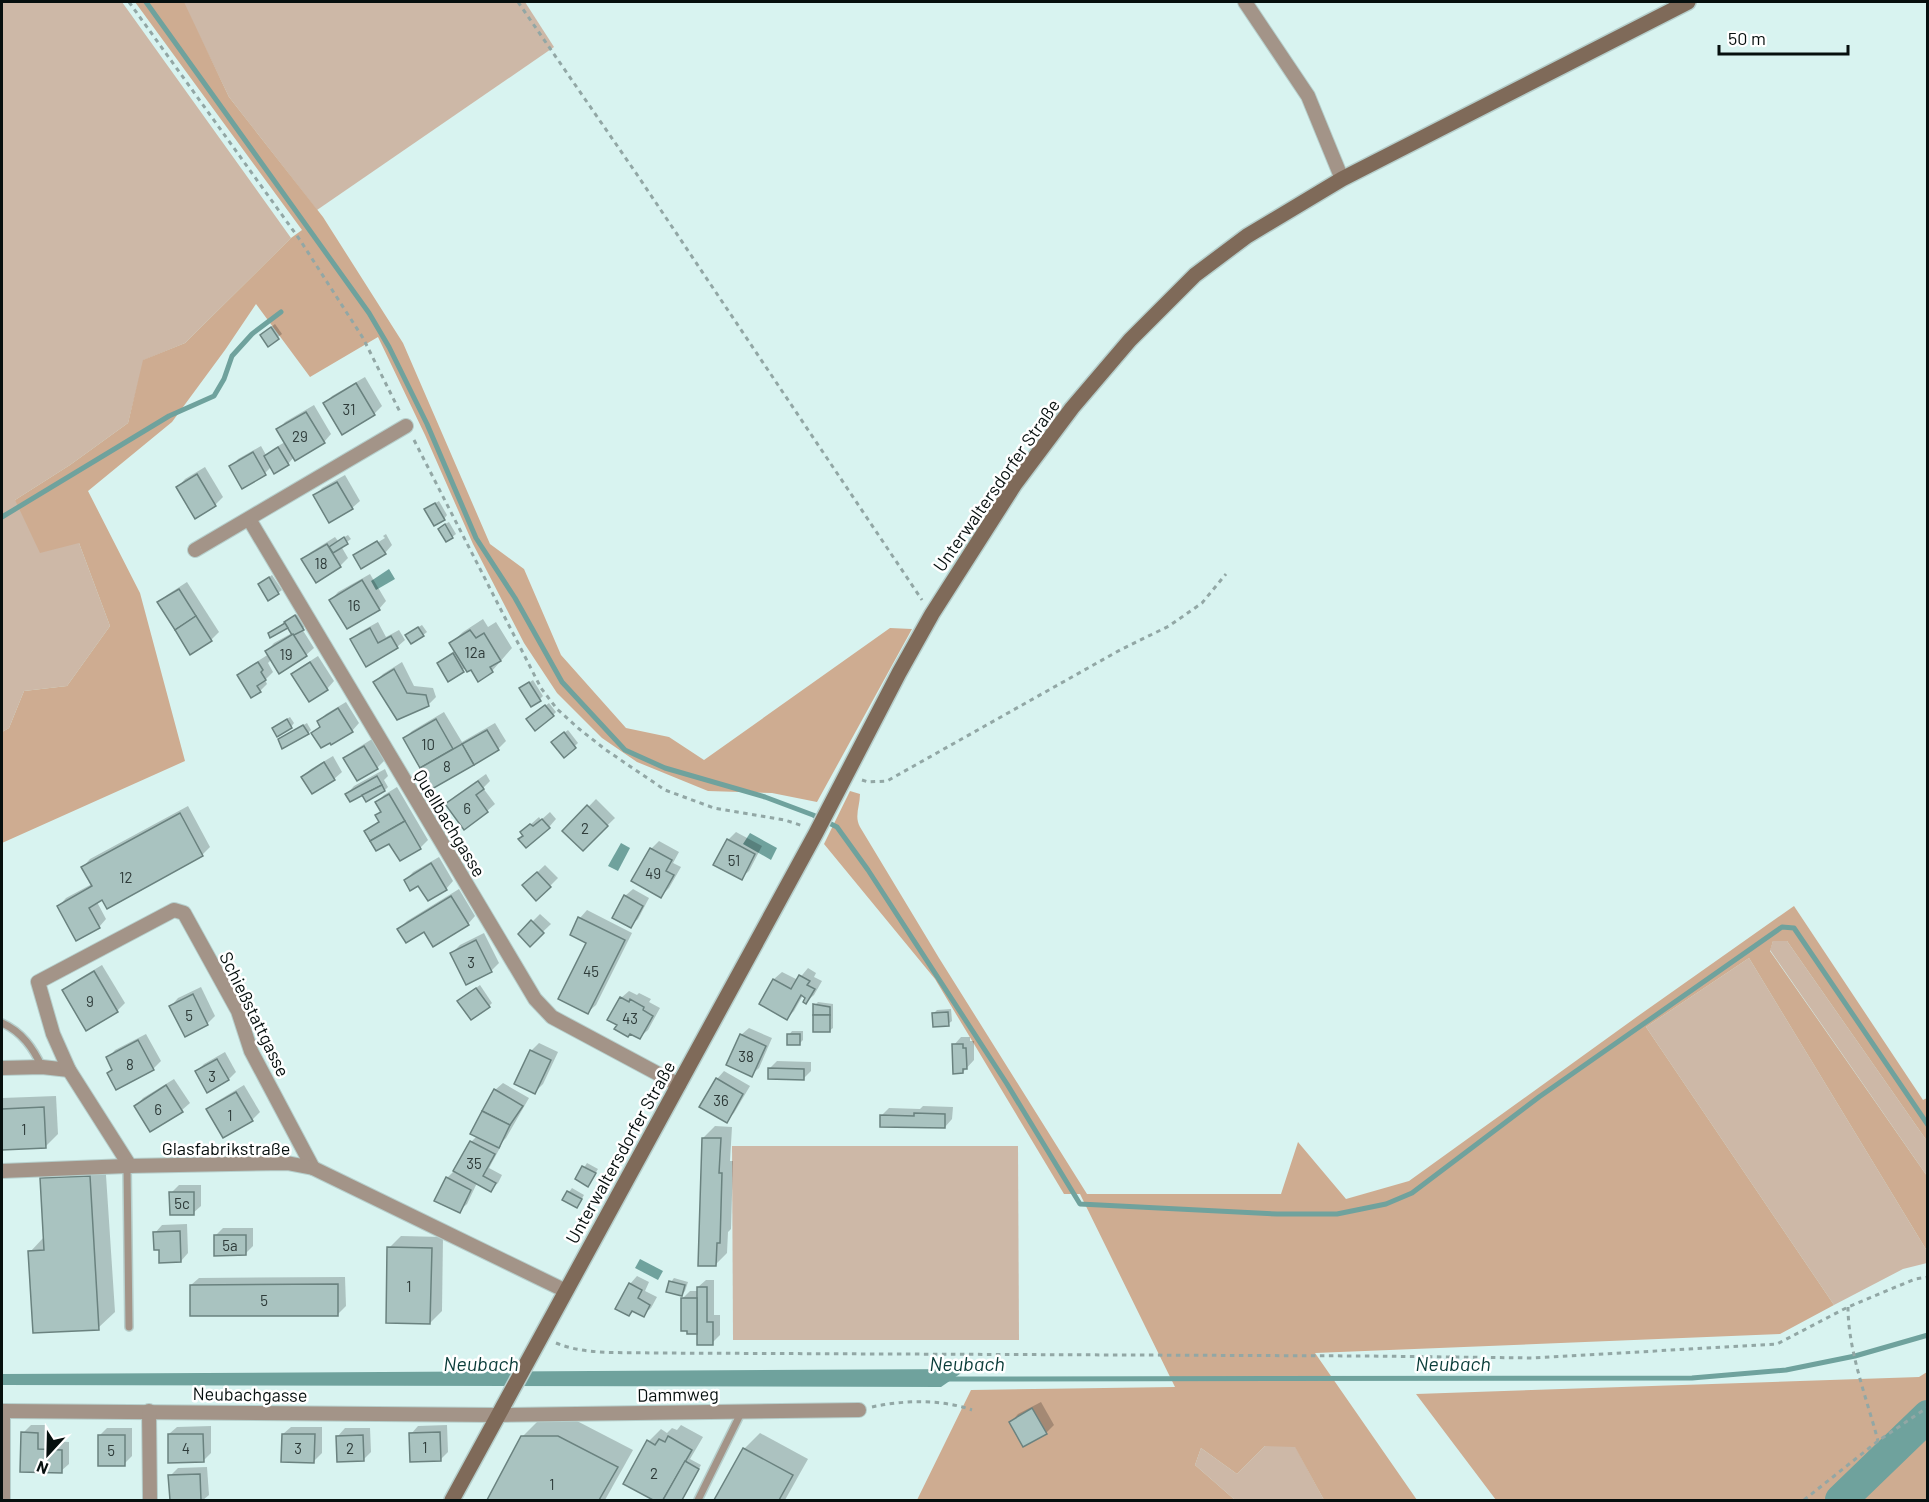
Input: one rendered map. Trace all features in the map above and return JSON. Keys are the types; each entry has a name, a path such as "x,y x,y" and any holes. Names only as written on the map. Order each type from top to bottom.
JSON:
{"main road":[{"name":"Unterwaltersdorfer Straße","path":"453,1500 819,828 932,614 1015,484 1072,408 1130,340 1195,275 1247,236 1342,179 1688,2"}],"street":[{"path":"1245,2 1308,96 1342,179"},
{"path":"195,550 406,426"},
{"name":"Quellbachgasse","path":"249,519 535,999 552,1017 679,1085"},
{"name":"Schießstattgasse","path":"69,1070 53,1034 38,982 174,909 184,913 238,1011 251,1051 313,1168"},
{"path":"2,1068 42,1067 69,1070 129,1166"},
{"name":"Glasfabrikstraße","path":"2,1171 287,1163 313,1168 566,1291"},
{"name":"Dammweg","path":"499,1415 859,1410"},
{"path":"2,1411 3,1500"},
{"name":"Neubachgasse","path":"2,1411 499,1415"},
{"path":"149,1411 150,1500"}],"lane":[{"path":"2,1023 12,1027 32,1047 42,1067"},
{"path":"129,1166 129,1327"},
{"path":"698,1500 742,1411"}],"path":[{"path":"129,2 300,240 363,338 541,688 557,709 606,750 665,790 714,808 819,828"},
{"path":"518,2 932,614"},
{"path":"846,776 868,782 887,781 1120,650 1169,626 1202,603 1226,574"},
{"path":"540,1337 566,1347 590,1351 651,1353 1533,1358 1777,1344 1848,1307 1915,1279 1928,1277"},
{"path":"1848,1307 1848,1323 1855,1356 1878,1442"},
{"path":"859,1410 882,1405 932,1402 958,1405 972,1410"},
{"path":"1803,1500 1928,1407"}],"shaded area":[{"path":"2,2 122,2 291,238 185,343 144,360 128,423 70,465 15,500 79,543 110,626 67,686 24,691 9,728 2,732"},
{"path":"135,2 184,2 229,97 323,217 403,343 490,544 524,569 561,655 626,728 669,737 704,760 890,628 912,629 817,802 772,793 708,791 637,762 602,738 557,693 524,643 473,544 425,435 378,337 310,377 256,304 172,422 88,491 140,593 185,761 2,843 2,732 9,728 24,691 67,686 110,626 79,543 40,553 15,500 70,465 128,423 143,360 185,343 291,238 302,230"},
{"path":"183,2 525,2 554,47 317,210 229,97"},
{"path":"850,791 860,794 857,815 860,827 1087,1194 1281,1194 1298,1142 1346,1199 1409,1181 1794,906 1923,1100 1927,1098 1927,1141 1787,941 1773,941 1770,951 1927,1176 1927,1251 1749,958 1646,1027 1834,1305 1780,1334 1315,1353 1417,1500 1324,1500 1295,1447 1265,1446 1237,1474 1201,1448 1195,1465 1235,1500 917,1500 971,1390 1175,1387 1080,1194 1064,1194 935,979 824,844"},
{"path":"1773,941 1787,941 1927,1141 1927,1176 1770,950"},
{"path":"1749,958 1927,1251 1927,1263 1903,1269 1834,1305 1646,1027"},
{"path":"732,1146 1018,1146 1019,1340 733,1340"},
{"path":"1927,1372 1927,1500 1496,1500 1416,1394 1919,1377"},
{"path":"1265,1446 1295,1446 1324,1500 1235,1500 1195,1465 1201,1448 1237,1474"}],"water":[{"path":"389,569 395,579 376,590 371,581"},
{"path":"750,833 777,848 771,860 743,844"},
{"path":"621,843 630,848 618,871 608,866"},
{"path":"640,1259 663,1271 658,1280 635,1268"},
{"path":"967,1369 941,1387 2,1385 2,1374"}],"building":[{"path":"271,327 279,339 268,347 260,335"},
{"path":"356,383 375,415 342,435 323,403"},
{"path":"306,412 325,443 295,461 276,429"},
{"path":"278,447 289,465 274,474 264,456"},
{"path":"253,452 266,475 242,489 229,466"},
{"path":"197,474 216,506 195,519 176,487"},
{"path":"337,482 353,509 329,523 313,495"},
{"path":"435,503 445,520 434,526 424,509"},
{"path":"445,524 453,538 446,542 438,529"},
{"path":"344,537 348,544 333,553 329,547"},
{"path":"377,541 386,554 361,569 353,555"},
{"path":"327,544 341,567 316,583 301,559"},
{"path":"269,577 279,594 268,601 258,584"},
{"path":"362,580 380,610 347,629 329,600"},
{"path":"179,589 196,616 175,630 157,602"},
{"path":"295,615 304,630 292,635 284,622"},
{"path":"196,616 212,641 190,655 175,630"},
{"path":"285,623 288,628 270,638 268,633"},
{"path":"418,627 424,636 411,644 405,635"},
{"path":"370,628 378,643 391,636 398,648 366,667 350,639"},
{"path":"470,630 476,638 484,633 501,661 490,667 493,672 478,682 471,670 467,672 449,643"},
{"path":"293,634 307,656 279,674 265,651"},
{"path":"453,653 464,672 448,682 437,663"},
{"path":"258,662 266,680 257,686 261,692 251,698 237,675"},
{"path":"310,662 328,690 309,702 291,674"},
{"path":"394,669 407,693 426,695 429,706 397,720 373,682"},
{"path":"529,682 541,701 531,707 519,688"},
{"path":"545,705 554,716 535,731 526,719"},
{"path":"338,708 353,732 321,748 311,733 320,727 317,721"},
{"path":"287,719 292,728 277,737 272,728"},
{"path":"436,719 453,749 420,768 403,738"},
{"path":"303,725 309,734 282,749 278,739"},
{"path":"487,730 499,750 474,765 462,744"},
{"path":"564,732 576,748 564,758 551,742"},
{"path":"462,744 474,765 432,789 420,768"},
{"path":"364,746 378,769 357,781 343,758"},
{"path":"324,762 335,780 312,794 301,777"},
{"path":"377,776 382,785 350,802 345,794"},
{"path":"478,781 484,789 476,795 488,812 464,830 445,804"},
{"path":"382,785 385,791 366,802 362,795"},
{"path":"389,794 405,821 370,841 364,831 379,822 375,815 381,812 375,802"},
{"path":"587,805 608,826 583,851 562,831"},
{"path":"180,813 203,856 107,909 102,900 89,908 100,928 76,941 57,906 92,886 81,867"},
{"path":"542,819 550,828 526,848 518,839 523,836 520,832 530,824 533,826"},
{"path":"405,821 421,849 400,861 389,844 376,851 370,841"},
{"path":"727,839 755,854 742,880 713,865"},
{"path":"650,848 672,860 666,871 674,875 661,898 631,881"},
{"path":"431,863 447,890 428,901 418,886 410,891 404,880"},
{"path":"537,872 551,887 536,901 522,885"},
{"path":"624,895 643,906 631,928 612,918"},
{"path":"451,896 469,925 433,947 424,932 406,943 397,929"},
{"path":"578,917 625,940 588,1014 558,999 586,943 570,935"},
{"path":"531,920 544,933 530,947 518,934"},
{"path":"476,940 492,972 466,985 450,953"},
{"path":"94,971 118,1012 86,1031 62,990"},
{"path":"799,975 810,981 807,985 815,989 806,1004 803,1002 805,998 801,995 787,1020 759,1004 773,979 791,989"},
{"path":"476,988 490,1007 471,1020 457,1001"},
{"path":"193,994 208,1025 185,1037 169,1006"},
{"path":"620,997 629,1002 630,999 644,1007 643,1010 653,1016 640,1039 630,1034 628,1037 614,1029 617,1025 607,1020"},
{"path":"813,1004 830,1007 830,1015 813,1015"},
{"path":"948,1012 949,1026 933,1027 932,1013"},
{"path":"813,1015 830,1015 830,1032 813,1032"},
{"path":"740,1034 766,1046 752,1077 726,1065"},
{"path":"787,1034 800,1034 800,1045 787,1045"},
{"path":"138,1040 154,1070 116,1090 107,1073 112,1070 106,1057"},
{"path":"952,1044 963,1044 963,1048 966,1048 967,1069 963,1069 963,1073 953,1074"},
{"path":"530,1050 551,1060 535,1094 514,1084"},
{"path":"217,1059 229,1080 207,1093 195,1071"},
{"path":"768,1068 804,1069 804,1080 768,1079"},
{"path":"716,1078 743,1094 727,1123 699,1107"},
{"path":"166,1085 183,1112 150,1132 134,1106"},
{"path":"494,1089 523,1106 510,1125 482,1111"},
{"path":"236,1092 253,1121 223,1138 206,1109"},
{"path":"44,1107 46,1148 2,1150 2,1109"},
{"path":"482,1111 510,1125 499,1148 470,1134"},
{"path":"914,1113 945,1114 945,1128 880,1127 880,1115 914,1116"},
{"path":"702,1138 721,1138 720,1243 717,1243 716,1266 698,1266"},
{"path":"470,1141 495,1154 483,1176 496,1183 491,1192 453,1171"},
{"path":"582,1166 596,1173 588,1187 575,1179"},
{"path":"90,1176 99,1330 33,1333 28,1251 44,1250 40,1178"},
{"path":"446,1177 471,1190 460,1213 434,1201"},
{"path":"567,1191 582,1199 577,1208 562,1200"},
{"path":"169,1192 194,1192 194,1215 170,1215"},
{"path":"180,1231 181,1262 159,1263 159,1250 154,1250 153,1232"},
{"path":"214,1235 246,1235 246,1255 214,1256"},
{"path":"387,1247 432,1248 430,1324 386,1323"},
{"path":"669,1281 685,1285 682,1296 666,1292"},
{"path":"629,1283 642,1290 638,1298 650,1305 644,1317 632,1311 629,1316 615,1309"},
{"path":"338,1284 338,1316 190,1316 190,1285"},
{"path":"697,1287 707,1287 707,1322 713,1322 713,1345 697,1345"},
{"path":"681,1298 697,1298 697,1334 687,1334 687,1331 681,1331"},
{"path":"1032,1408 1047,1434 1023,1447 1009,1422"},
{"path":"21,1432 38,1433 38,1449 62,1450 62,1473 20,1472"},
{"path":"440,1432 441,1461 410,1462 409,1433"},
{"path":"168,1434 203,1434 204,1462 168,1463"},
{"path":"282,1434 315,1434 314,1463 281,1462"},
{"path":"98,1435 125,1435 125,1466 98,1466"},
{"path":"363,1435 364,1461 337,1462 336,1436"},
{"path":"521,1436 558,1436 618,1467 599,1500 487,1500"},
{"path":"668,1436 692,1450 663,1500 653,1500 623,1484 647,1440 655,1445 659,1439 665,1442"},
{"path":"743,1448 793,1475 779,1500 714,1500"},
{"path":"685,1461 699,1469 682,1500 663,1500"},
{"path":"200,1474 201,1500 170,1500 168,1475"}],"waterway":[{"path":"146,2 369,313 389,347 427,424 476,538 515,598 562,682 625,750 665,768 765,797 813,815 837,827 868,870 1007,1084 1080,1204 1277,1214 1337,1214 1386,1204 1412,1193 1539,1097 1782,927 1794,928 1928,1125"},
{"path":"2,517 169,416 214,396 224,379 232,356 252,334 281,312"},
{"name":"Neubach","path":"947,1379 1692,1378 1786,1370 1855,1356 1928,1335"},
{"path":"1841,1500 1928,1416"}]}
